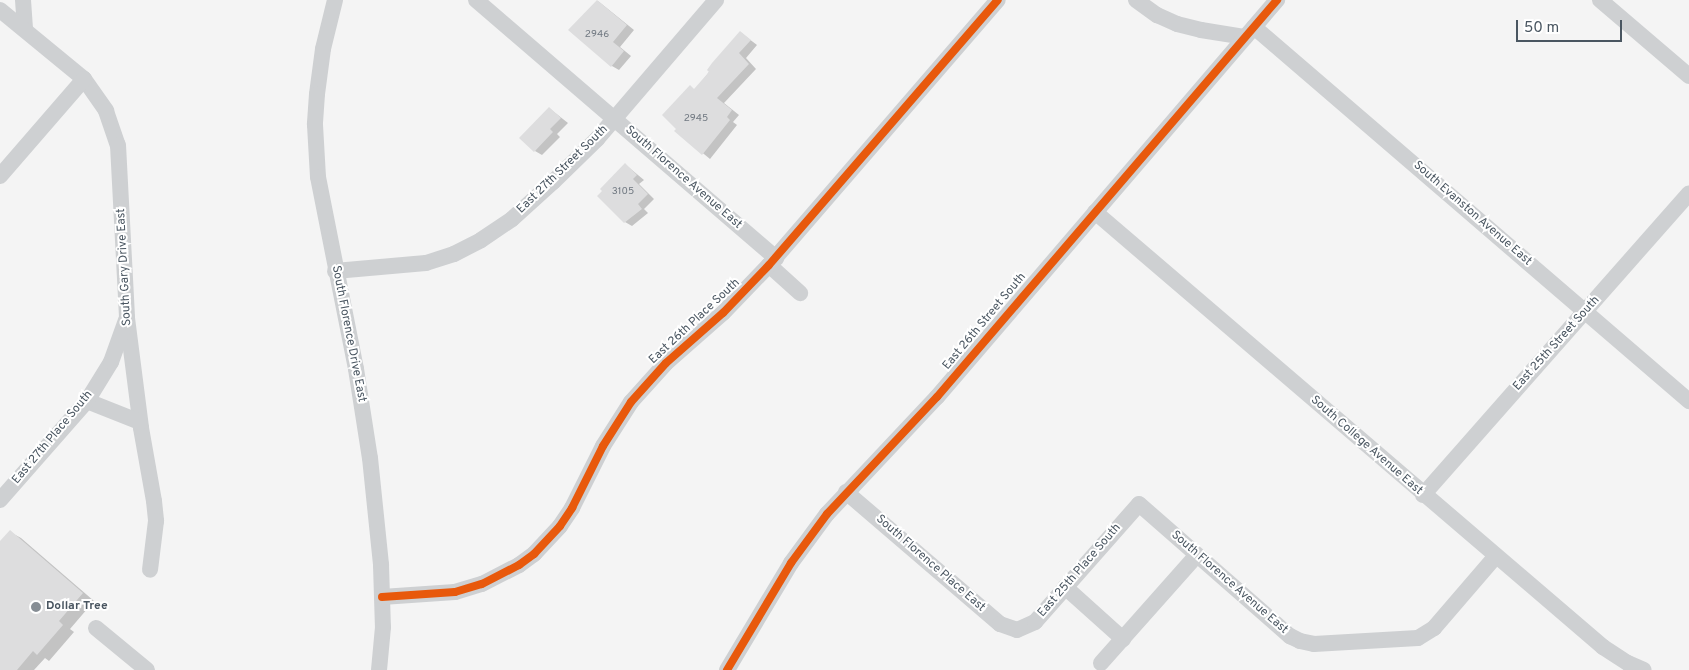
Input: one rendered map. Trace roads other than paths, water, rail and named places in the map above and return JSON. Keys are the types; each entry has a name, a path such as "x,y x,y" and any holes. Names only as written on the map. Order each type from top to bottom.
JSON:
{"street":[{"path":"23,0 25,29"},
{"name":"South Florence Drive East","path":"335,0 323,48 315,125 318,177 335,271 356,369 370,458 382,597 383,627 379,670"},
{"name":"South Florence Avenue East","path":"476,0 614,119 773,262 800,293"},
{"name":"East 27th Street South","path":"335,271 426,263 454,254 481,240 512,219 553,182 614,119 716,0"},
{"name":"East 26th Place South","path":"382,597 455,592 482,584 519,565 534,554 560,526 572,508 603,446 631,402 666,363 723,313 773,262 998,0"},
{"path":"1136,0 1157,15 1176,24 1201,30 1250,32"},
{"name":"East 26th Street South","path":"726,670 791,563 846,492 937,397 1277,0"},
{"path":"1600,0 1689,76"},
{"name":"South Gary Drive East","path":"0,10 84,79 106,111 118,145 127,318 140,422 156,521 150,570"},
{"name":"South Evanston Avenue East","path":"1250,32 1585,312 1689,402"},
{"path":"0,176 84,79"},
{"name":"East 25th Street South","path":"1423,495 1689,193"},
{"name":"South College Avenue East","path":"1095,212 1602,647 1628,663 1644,670"},
{"name":"East 27th Place South","path":"0,500 86,401 111,362 127,318"},
{"path":"86,401 140,422"},
{"name":"South Florence Place East","path":"846,492 1000,624 1017,630"},
{"name":"South Florence Avenue East","path":"1139,504 1290,636 1300,641 1314,644 1418,638 1434,628 1495,557"},
{"name":"East 25th Place South","path":"1017,630 1035,622 1139,504"},
{"path":"1101,663 1197,555"},
{"path":"1065,587 1123,639"},
{"path":"96,628 147,670"}],"place":[{"name":"Dollar Tree","path":"36,607"}]}
